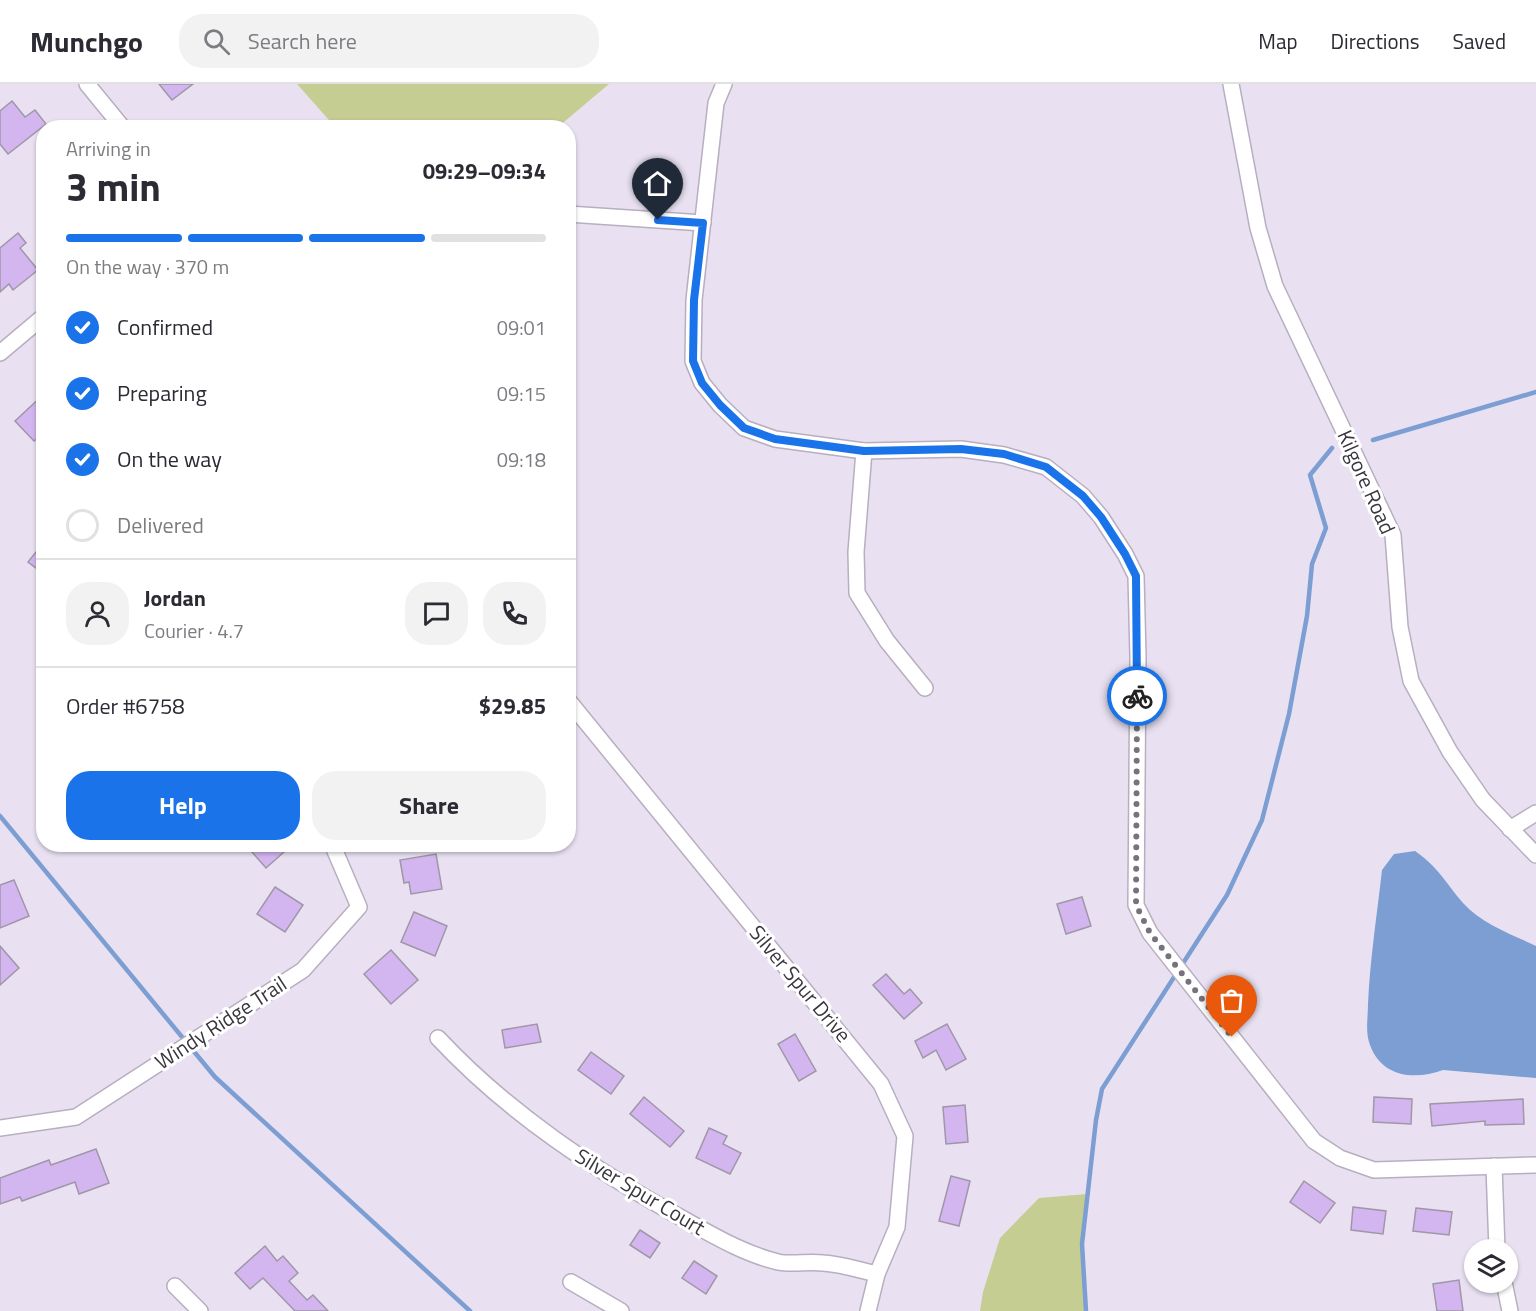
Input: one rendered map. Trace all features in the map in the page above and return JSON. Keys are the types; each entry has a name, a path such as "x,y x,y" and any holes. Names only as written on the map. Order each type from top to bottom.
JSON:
{"street":[{"path":"87,84 116,120"},
{"path":"724,84 716,104 694,300 693,361 702,383 720,405 744,428 775,439 864,451 961,449 1004,454 1046,467 1083,496 1107,526 1136,576 1138,657 1136,905 1150,933 1314,1141 1340,1158 1374,1170 1536,1165"},
{"name":"Kilgore Road","path":"1231,84 1258,228 1275,286 1393,535 1400,627 1411,681 1450,752 1484,800 1536,855"},
{"path":"576,215 703,223"},
{"path":"0,353 36,323"},
{"path":"864,451 856,552 857,593 887,640 925,688"},
{"name":"Silver Spur Drive","path":"576,710 881,1084 905,1137 897,1227 877,1274 868,1311"},
{"path":"1510,829 1536,813"},
{"name":"Windy Ridge Trail","path":"0,1128 76,1117 303,970 359,907 335,852"},
{"name":"Silver Spur Court","path":"438,1038 466,1068 532,1124 600,1170 737,1248 779,1263 824,1263 877,1274"},
{"path":"1494,1166 1497,1239"},
{"path":"571,1282 621,1311"},
{"path":"175,1286 200,1311"},
{"path":"1506,1293 1510,1311"}],"green space":[{"path":"297,84 609,84 566,120 329,120"},
{"path":"1087,1194 1081,1251 1086,1311 980,1311 983,1292 1000,1238 1039,1198"}],"water":[{"path":"1415,851 1436,869 1463,903 1479,917 1536,946 1536,1078 1443,1070 1421,1075 1400,1074 1391,1070 1375,1056 1368,1040 1367,1024 1370,970 1382,870 1394,854"}],"building":[{"path":"159,84 193,84 172,100"},
{"path":"12,101 25,117 35,110 43,120 36,120 36,132 8,154 0,144 0,111"},
{"path":"18,233 26,243 20,248 36,268 36,272 13,290 9,284 0,292 0,248"},
{"path":"36,401 36,439 34,441 15,421"},
{"path":"36,552 36,568 28,562"},
{"path":"252,852 284,852 266,868"},
{"path":"436,854 442,889 411,894 409,882 404,883 400,860"},
{"path":"14,880 29,916 0,928 0,885"},
{"path":"275,887 303,905 285,932 257,914"},
{"path":"1082,897 1091,926 1066,934 1057,904"},
{"path":"414,912 447,926 435,956 401,942"},
{"path":"0,946 19,968 0,985"},
{"path":"391,950 418,980 391,1004 364,974"},
{"path":"886,974 904,994 910,989 922,1003 904,1019 873,985"},
{"path":"537,1024 541,1042 505,1048 502,1030"},
{"path":"947,1024 966,1059 946,1070 936,1050 923,1058 915,1041"},
{"path":"795,1034 816,1071 799,1081 778,1044"},
{"path":"591,1052 624,1076 611,1094 578,1070"},
{"path":"644,1097 684,1131 670,1147 630,1114"},
{"path":"1374,1097 1412,1099 1411,1124 1373,1122"},
{"path":"1523,1099 1524,1124 1485,1125 1485,1121 1432,1126 1430,1104"},
{"path":"965,1105 968,1142 946,1144 943,1107"},
{"path":"709,1128 727,1136 723,1144 741,1153 730,1174 696,1158"},
{"path":"96,1149 109,1183 79,1194 75,1182 22,1201 20,1197 0,1204 0,1178 49,1160 51,1165"},
{"path":"951,1176 970,1181 959,1226 939,1221"},
{"path":"1304,1181 1335,1203 1320,1223 1290,1202"},
{"path":"1353,1207 1386,1211 1383,1234 1351,1230"},
{"path":"1416,1208 1452,1212 1449,1235 1413,1231"},
{"path":"640,1230 660,1243 650,1258 630,1245"},
{"path":"265,1246 277,1261 283,1256 298,1273 289,1281 307,1300 313,1295 328,1311 295,1311 263,1278 250,1289 235,1273"},
{"path":"694,1261 717,1276 706,1294 682,1278"},
{"path":"1459,1280 1463,1311 1437,1311 1433,1284"}],"waterway":[{"path":"1373,440 1536,392"},
{"path":"1086,1311 1082,1244 1096,1120 1102,1089 1227,895 1262,820 1289,714 1307,616 1312,564 1326,528 1310,475 1332,448"},
{"path":"0,816 215,1077 470,1311"}],"way so far":[{"path":"1137,696 1136,905 1150,933 1232,1037"}],"route":[{"path":"658,220 703,223 694,300 693,361 702,383 720,405 744,428 775,439 864,451 961,449 1004,454 1046,467 1083,496 1101,517 1136,576 1137,696"}]}
